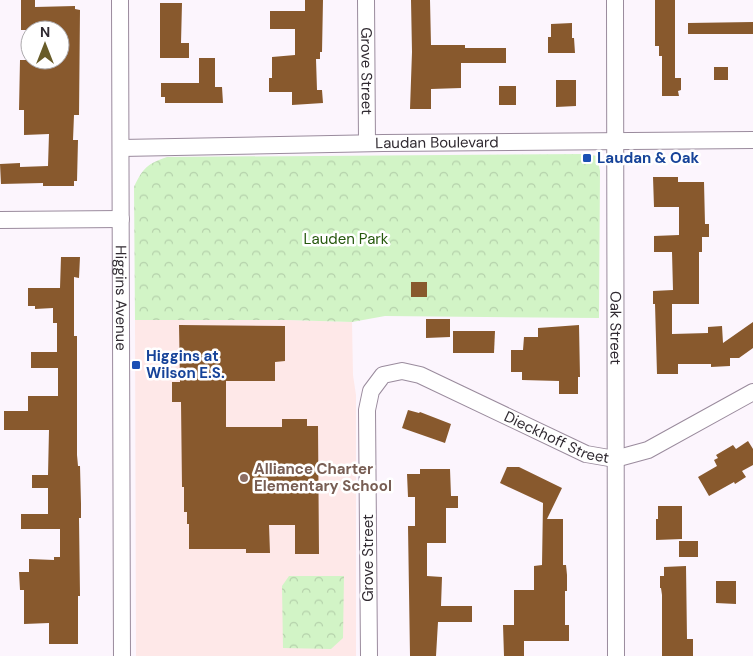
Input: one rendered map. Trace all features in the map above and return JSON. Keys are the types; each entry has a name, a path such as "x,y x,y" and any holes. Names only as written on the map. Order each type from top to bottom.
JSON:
{"street":[{"name":"Higgins Avenue","path":"120,0 122,656"},
{"name":"Grove Street","path":"366,0 367,143"},
{"name":"Oak Street","path":"615,0 616,656"},
{"name":"Laudan Boulevard","path":"121,148 367,143 753,140"},
{"path":"0,220 122,219"},
{"name":"Dieckhoff Street","path":"383,375 402,371 420,375 586,454 615,459 648,450 753,392"},
{"name":"Grove Street","path":"369,656 367,410 371,391 383,375"}],"shaded area":[{"path":"135,320 352,322 353,375 356,395 356,656 136,656"}],"green space":[{"name":"Lauden Park","path":"587,154 597,156 600,171 599,318 385,316 352,322 135,320 134,187 146,168 167,157"},
{"path":"289,576 344,576 343,638 331,649 283,648 282,586"}],"building":[{"path":"21,0 35,0 35,7 75,6 75,9 80,10 79,115 74,115 73,140 78,140 77,181 74,181 74,186 43,186 43,183 1,184 0,164 20,163 20,167 48,166 49,134 24,135 24,110 19,110 20,60 20,70 70,70 70,20 21,20"},
{"path":"305,0 323,0 322,52 320,52 320,59 316,59 317,90 322,90 323,103 292,105 292,92 269,92 269,78 272,78 272,57 295,55 295,29 270,29 270,11 305,11"},
{"path":"411,0 430,0 431,45 465,45 465,48 506,48 506,63 461,63 461,88 431,89 431,109 410,109"},
{"path":"655,0 675,0 675,78 681,78 681,90 678,91 679,96 662,96 662,56 659,56 659,46 655,46"},
{"path":"160,3 182,3 181,43 189,43 189,58 160,58"},
{"path":"753,22 753,34 688,34 688,23"},
{"path":"572,23 575,53 548,53 548,37 551,37 551,24"},
{"path":"199,58 215,58 215,87 222,87 223,103 165,103 165,97 161,97 161,83 199,83"},
{"path":"714,67 728,67 728,80 714,80"},
{"path":"556,80 576,80 576,106 556,107"},
{"path":"499,86 516,86 516,105 499,105"},
{"path":"653,177 678,177 678,182 704,182 705,224 709,224 709,237 702,237 702,252 699,252 699,304 672,304 672,334 708,333 708,327 722,326 723,343 753,322 753,348 739,358 730,358 730,366 711,367 711,364 678,364 678,374 657,374 653,291 673,290 672,252 654,252 654,236 679,235 679,207 654,207"},
{"path":"61,257 80,257 79,278 74,277 74,336 77,336 77,455 78,466 80,466 81,504 81,518 79,518 80,596 78,596 78,644 49,644 49,623 24,624 24,590 20,590 19,572 29,572 29,559 54,560 54,557 60,557 60,529 21,529 21,514 48,514 48,488 32,488 32,475 48,475 49,430 4,430 4,411 28,411 28,396 58,396 58,368 31,368 31,352 57,352 57,323 53,323 53,308 35,309 35,306 28,306 28,288 60,288"},
{"path":"411,282 427,282 427,297 411,297"},
{"path":"426,319 450,319 450,337 426,338"},
{"path":"179,325 285,326 285,361 275,362 275,381 226,381 226,427 282,427 282,419 307,419 307,426 318,426 319,554 295,554 295,525 269,525 270,553 246,553 246,549 189,549 189,524 187,524 187,512 184,512 184,487 182,487 181,402 172,402 172,382 180,382"},
{"path":"579,325 580,377 578,377 578,394 559,394 559,381 522,380 522,372 511,372 511,350 523,350 524,337 538,337 538,328"},
{"path":"453,331 495,331 494,353 453,353"},
{"path":"408,410 420,412 451,424 445,443 402,428"},
{"path":"748,441 753,449 753,465 742,471 746,477 709,496 698,477 717,466 714,460 718,458 716,455 733,445 736,449"},
{"path":"507,467 519,467 562,488 547,519 563,519 563,565 566,565 567,575 565,625 569,625 569,641 524,641 524,656 504,656 503,625 514,625 514,590 534,590 534,566 542,565 543,503 500,483"},
{"path":"420,469 450,469 451,496 458,496 458,508 446,508 446,543 427,543 427,576 442,577 441,606 472,606 472,622 438,622 436,656 410,656 408,526 415,526 415,497 408,497 407,474 420,474"},
{"path":"658,506 682,506 682,539 656,540"},
{"path":"679,541 698,541 698,557 679,557"},
{"path":"686,566 687,639 693,639 693,656 662,656 662,595 660,576 664,576 664,567"},
{"path":"716,581 736,581 736,604 716,603"}],"place":[{"name":"Laudan & Oak","path":"587,158"},
{"name":"Higgins at Wilson E.S.","path":"136,365"},
{"name":"Alliance Charter Elementary School","path":"244,478"}]}
